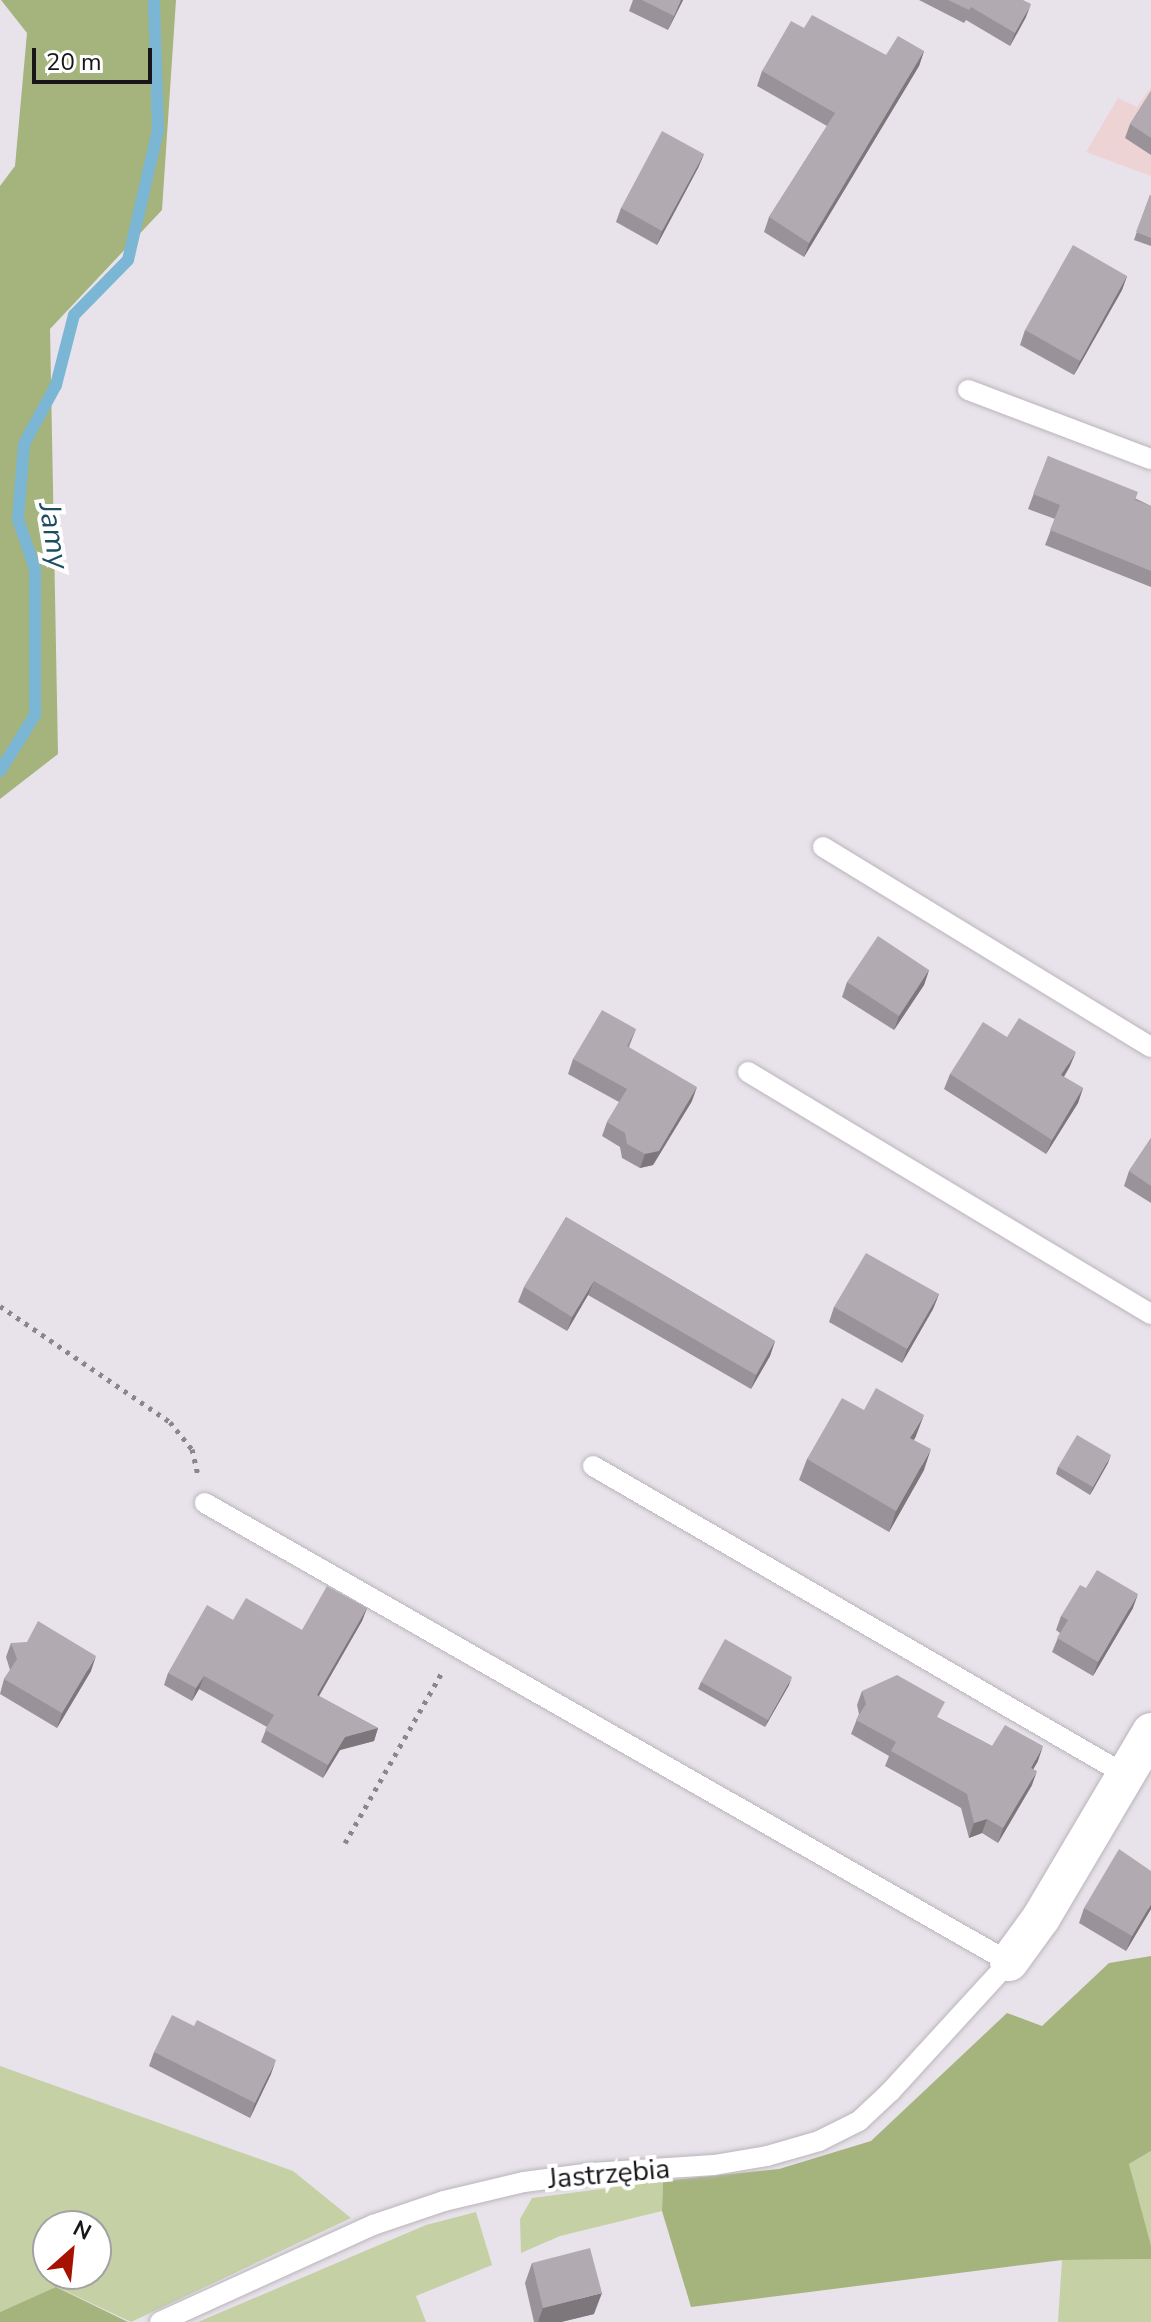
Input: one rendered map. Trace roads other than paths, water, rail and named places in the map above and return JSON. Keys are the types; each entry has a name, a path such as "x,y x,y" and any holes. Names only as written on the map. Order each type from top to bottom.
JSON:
{"street":[{"path":"1009,1962 1041,1918 1151,1732"}],"lane":[{"path":"968,390 1151,459"},
{"path":"823,847 1151,1047"},
{"path":"748,1072 1151,1314"},
{"path":"593,1466 1126,1775"},
{"path":"205,1503 1009,1962"},
{"name":"Jastrzębia","path":"160,2322 348,2236 444,2201 524,2182 592,2173 714,2165 767,2156 819,2141 859,2121 870,2111 1009,1962"}],"waterway":[{"name":"Jamy","path":"0,771 35,715 35,569 18,519 24,444 56,385 74,315 128,260 158,130 154,0"}]}
